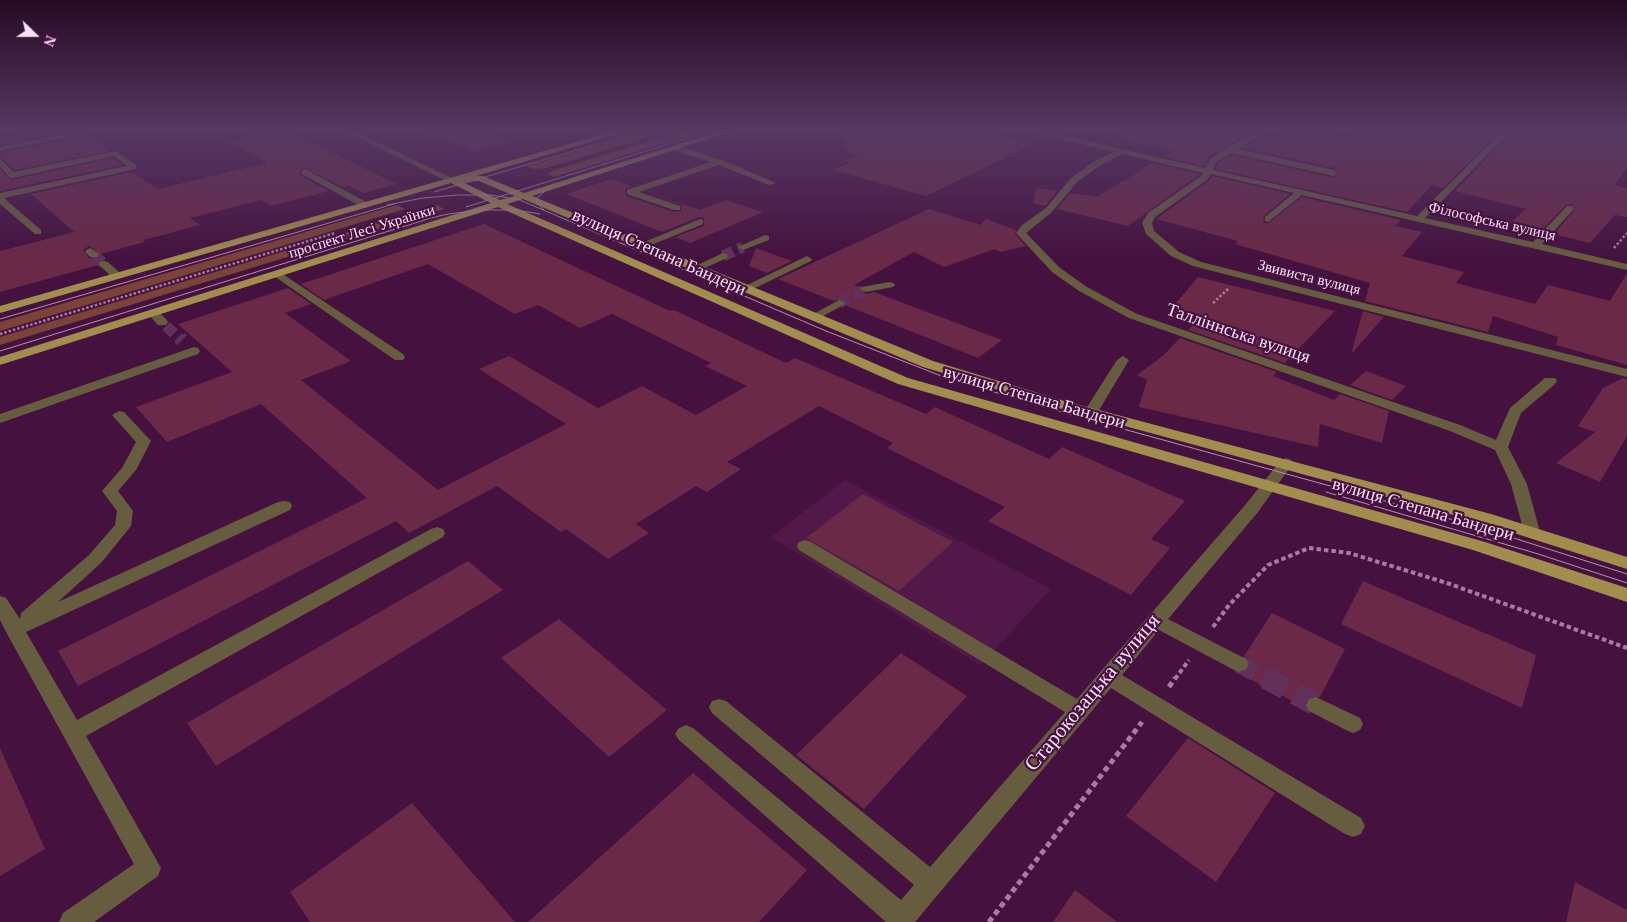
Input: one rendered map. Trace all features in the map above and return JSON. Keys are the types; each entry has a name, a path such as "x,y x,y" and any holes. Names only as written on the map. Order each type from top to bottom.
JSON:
{"main road":[{"name":"проспект Лесі Українки","path":"0,310 476,173"},
{"name":"проспект Лесі Українки","path":"0,361 596,173"},
{"name":"вулиця Степана Бандери","path":"452,180 480,178 928,364 1090,412 1286,463 1532,532 1627,563"},
{"name":"вулиця Степана Бандери","path":"452,180 524,216 904,381 1479,546 1627,595"},
{"path":"551,207 546,200 547,196 556,187 565,183"},
{"path":"440,223 478,214 501,213 524,216"}],"street":[{"path":"1,198 107,173"},
{"path":"307,173 365,205"},
{"name":"вулиця Степана Бандери","path":"437,173 452,180"},
{"path":"677,208 630,192 686,173"},
{"path":"747,173 772,183"},
{"name":"Талліннська вулиця","path":"1084,173 1074,180 1050,210 1025,227 1021,233 1056,270 1083,289 1132,316 1455,428 1501,447"},
{"name":"Звивиста вулиця","path":"1206,173 1206,176 1151,215 1147,223 1149,232 1175,254 1197,264 1241,276 1627,373"},
{"name":"Філософська вулиця","path":"1220,173 1627,267"},
{"path":"1419,219 1465,173"},
{"path":"1268,219 1301,192"},
{"path":"1536,246 1570,208"},
{"path":"642,245 700,222"},
{"path":"743,247 765,238"},
{"path":"696,268 723,256"},
{"path":"745,289 807,259"},
{"path":"104,264 117,276"},
{"path":"278,274 399,357"},
{"path":"866,289 889,285"},
{"path":"814,317 840,303"},
{"path":"153,313 162,322"},
{"path":"0,419 194,351"},
{"path":"1090,412 1123,360"},
{"path":"1532,532 1519,484 1501,447 1515,411 1550,381"},
{"path":"14,630 94,559 123,526 125,512 110,491 128,470 144,441 119,415"},
{"name":"Старокозацька вулиця","path":"901,920 1269,486 1286,463"},
{"path":"14,630 284,506"},
{"path":"72,733 437,533"},
{"path":"805,546 1079,710"},
{"path":"0,603 149,868 72,922"},
{"path":"1155,620 1239,664"},
{"path":"1108,676 1353,826"},
{"path":"1316,704 1353,724"},
{"path":"719,707 932,884"},
{"path":"686,734 901,920"}],"path":[{"path":"0,334 340,232"},
{"path":"989,922 1201,645 1229,605 1268,565 1309,548 1349,553 1447,583 1627,648"}],"shaded area":[{"path":"549,173 567,173 554,177 548,174"},
{"path":"397,205 405,209 0,331 0,322"},
{"path":"437,205 444,209 0,345 0,337"},
{"path":"845,480 1051,589 980,665 771,537"}],"building":[{"path":"0,173 4,173 12,180 44,173 84,173 0,191"},
{"path":"127,173 134,173 158,189 226,173 300,173 301,176 329,191 271,206 261,200 190,218 200,225 100,254 89,246 83,250 89,258 98,259 101,256 104,259 98,261 98,265 0,292 0,251 74,232 31,194"},
{"path":"314,173 374,173 397,184 363,193 349,186 343,187"},
{"path":"844,173 974,173 926,196"},
{"path":"1136,173 1200,174 1128,226 1057,209 1070,193 1097,197"},
{"path":"1234,173 1312,173 1334,178 1339,174 1458,173 1443,188 1432,185 1407,212"},
{"path":"1472,173 1623,173 1614,185 1627,188 1627,217 1615,215 1590,243 1554,234 1574,211 1573,204 1566,205 1541,231 1509,224 1526,209 1455,191"},
{"path":"1212,176 1290,194 1264,216 1263,222 1267,224 1302,197 1401,220 1395,226 1422,232 1402,256 1464,272 1456,283 1535,304 1548,285 1610,301 1627,273 1627,365 1556,345 1558,337 1493,316 1488,332 1365,301 1370,283 1235,244 1238,241 1156,219 1209,181"},
{"path":"611,179 632,186 625,189 626,196 673,212 681,211 682,205 645,192 700,210 726,200 763,212 690,243 675,237 704,226 704,218 699,217 662,232 566,194"},
{"path":"1036,188 1057,191 1045,206 1033,203"},
{"path":"929,209 981,225 986,219 1016,230 1015,234 1026,246 1000,252 995,249 944,267 914,252 854,285 860,287 859,291 865,294 874,292 1002,340 978,358 845,305 846,301 840,298 834,301 778,279"},
{"path":"484,224 786,363 795,358 926,414 935,407 1049,459 1062,447 1185,501 1151,539 1170,548 1131,595 988,521 1005,507 887,448 893,443 819,406 727,462 741,469 707,492 696,486 636,524 649,533 608,559 566,529 561,532 497,486 409,533 396,521 78,686 58,651 367,498 261,404 167,442 136,407 232,372 178,324 288,288 311,304 285,313 351,361 301,380 438,490 566,424 479,369 509,356 598,408 642,386 696,415 747,386 705,366 711,363 612,314 580,328 538,305 515,314 428,264 324,300 301,284"},
{"path":"756,248 792,261 767,273 749,266"},
{"path":"1198,277 1335,311 1285,363 1188,330 1193,325 1166,315"},
{"path":"1363,311 1384,317 1351,354"},
{"path":"1180,338 1277,372 1273,376 1334,400 1340,394 1389,411 1382,443 1320,424 1318,447 1139,407 1147,380 1137,375 1164,355"},
{"path":"1366,371 1406,386 1392,400 1350,385"},
{"path":"1623,378 1627,379 1627,436 1600,482 1556,463 1595,432 1578,426 1603,388"},
{"path":"863,494 953,542 899,591 806,538"},
{"path":"468,561 503,590 216,766 187,723"},
{"path":"1363,581 1536,655 1522,708 1341,624"},
{"path":"1272,613 1345,649 1320,697 1315,695 1307,698 1304,704 1306,708 1240,674 1247,671 1251,665 1248,658 1244,656"},
{"path":"559,619 667,710 609,757 501,658"},
{"path":"901,653 967,696 864,809 796,755"},
{"path":"1188,738 1275,793 1216,882 1126,816"},
{"path":"0,748 45,849 0,876"},
{"path":"693,773 807,870 759,922 528,922"},
{"path":"412,803 515,922 310,922 290,892"},
{"path":"1575,882 1627,910 1627,922 1566,922"},
{"path":"1075,890 1117,922 1053,922"}],"tunnel":[{"path":"723,256 743,247"},
{"path":"94,255 104,264"},
{"path":"839,303 866,289"},
{"path":"166,326 181,340"},
{"path":"1239,664 1268,679"},
{"path":"1266,678 1316,705"}],"tram line":[{"path":"434,192 499,173"},
{"path":"500,197 575,173"},
{"path":"544,210 537,203 537,198 553,184"},
{"path":"387,205 423,198 458,195 500,197"},
{"path":"466,207 500,197"},
{"path":"500,197 520,200 826,331 944,377 1058,411 1479,527 1627,574"},
{"path":"0,319 394,204"},
{"path":"422,220 448,214 482,210 516,210 540,214"},
{"path":"0,351 428,219"},
{"path":"1326,492 1535,553 1627,583"}]}
